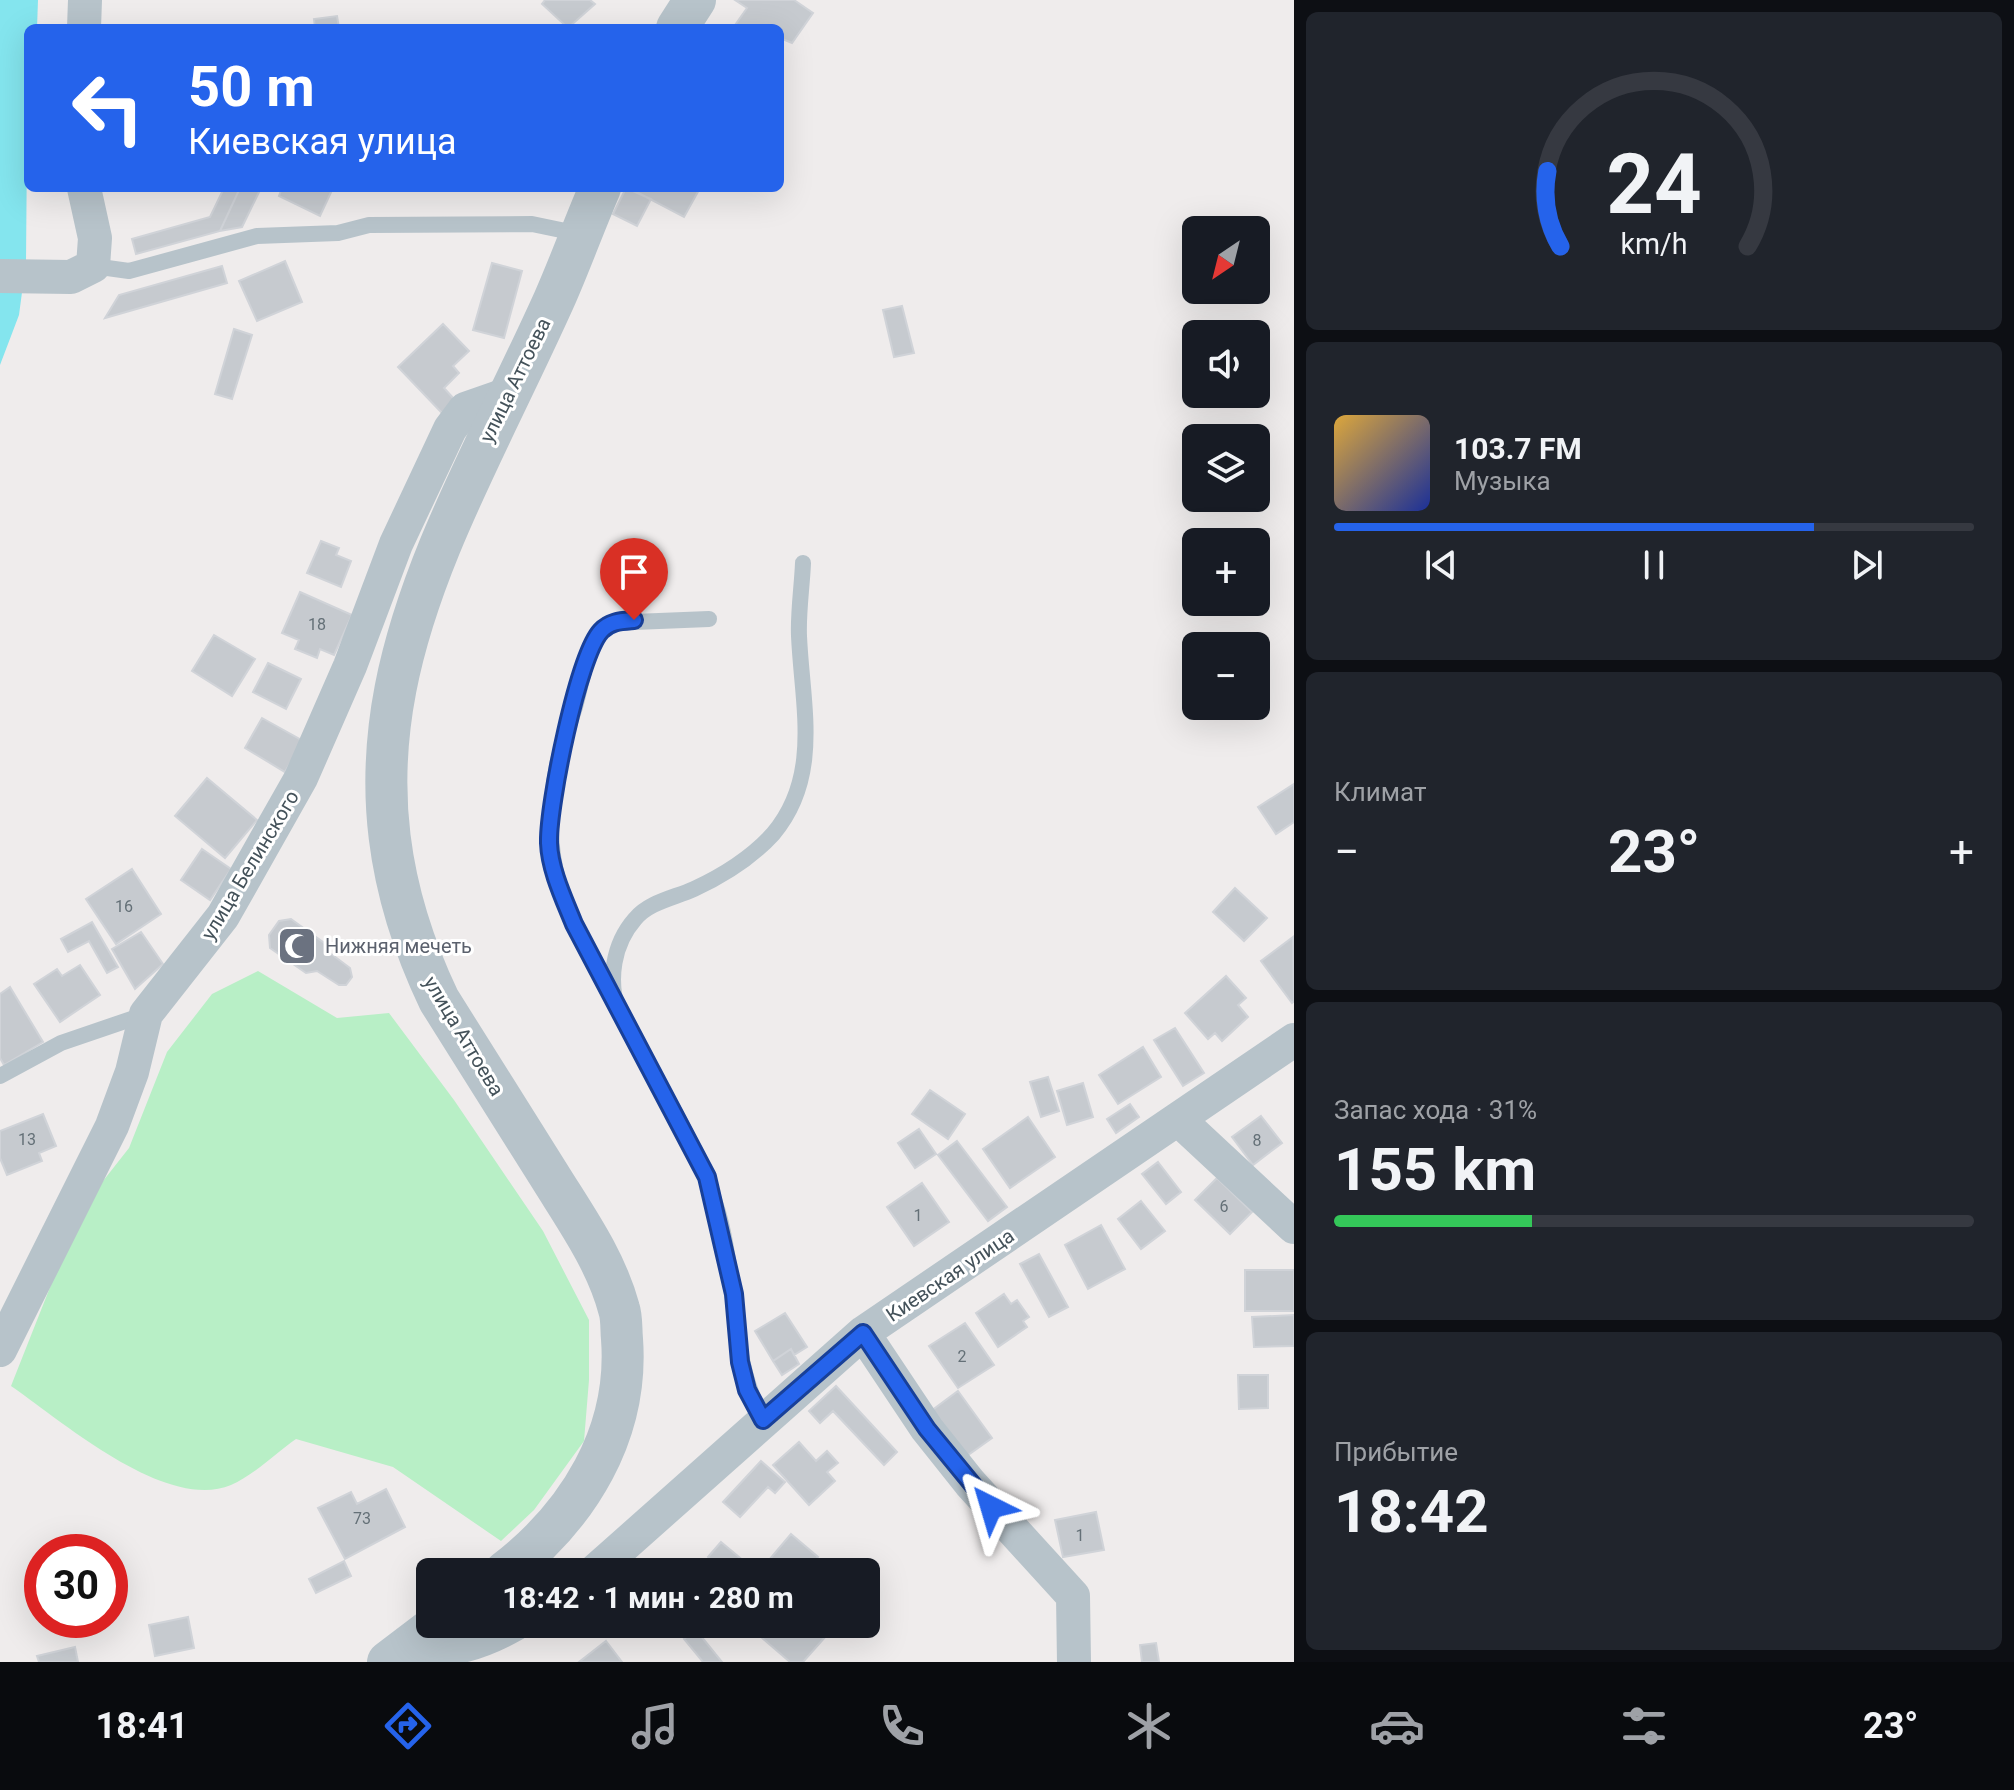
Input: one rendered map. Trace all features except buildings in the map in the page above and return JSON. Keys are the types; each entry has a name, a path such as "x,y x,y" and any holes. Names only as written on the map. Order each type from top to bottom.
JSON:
{"street":[{"path":"84,24 85,0"},
{"path":"680,24 695,0"},
{"path":"0,276 82,272 95,238 85,192"},
{"name":"улица Аттоева","path":"520,1558 554,1526 579,1496 603,1454 621,1398 625,1370 620,1311 594,1248 439,1000 424,968 394,871 384,784 390,715 401,658 454,510 554,299 598,192"},
{"name":"улица Белинского","path":"0,1350 112,1126 132,1072 146,1014 196,955 223,916 301,778 350,666 396,544 450,429 465,409 508,394"},
{"name":"Киевская улица","path":"610,1558 863,1333 1294,1040"},
{"path":"1178,1119 1294,1227"},
{"path":"863,1333 927,1429 970,1483 1073,1596 1074,1662"},
{"path":"396,1656 420,1638"},
{"path":"396,1656 457,1649 490,1638"}],"lane":[{"path":"82,272 129,271 257,236 338,233 369,225 532,224 580,234"},
{"path":"612,990 617,948 635,918 657,902 694,889 738,864 772,834 796,800 807,752 799,634 803,563"},
{"path":"709,619 609,623 598,633 557,762 549,845 558,886 574,924 612,990 618,1010 707,1177 734,1294 740,1362 747,1390 763,1420"},
{"path":"0,1076 61,1043 146,1014"}],"green space":[{"path":"258,971 337,1018 389,1013 454,1100 543,1231 589,1320 589,1380 584,1441 534,1510 501,1541 393,1467 296,1439 231,1485 205,1490 177,1486 116,1459 11,1386 81,1209 129,1148 167,1052 212,994"}],"water":[{"path":"0,0 38,0 37,24 24,24 26,262 19,315 0,365"}],"place":[{"name":"Нижняя мечеть","path":"297,946"}],"route":[{"path":"634,620 609,623 598,633 557,762 549,845 558,886 574,924 612,990 618,1010 707,1177 719,1217 734,1294 740,1362 747,1390 763,1420 863,1333 927,1429 991,1507"}]}
